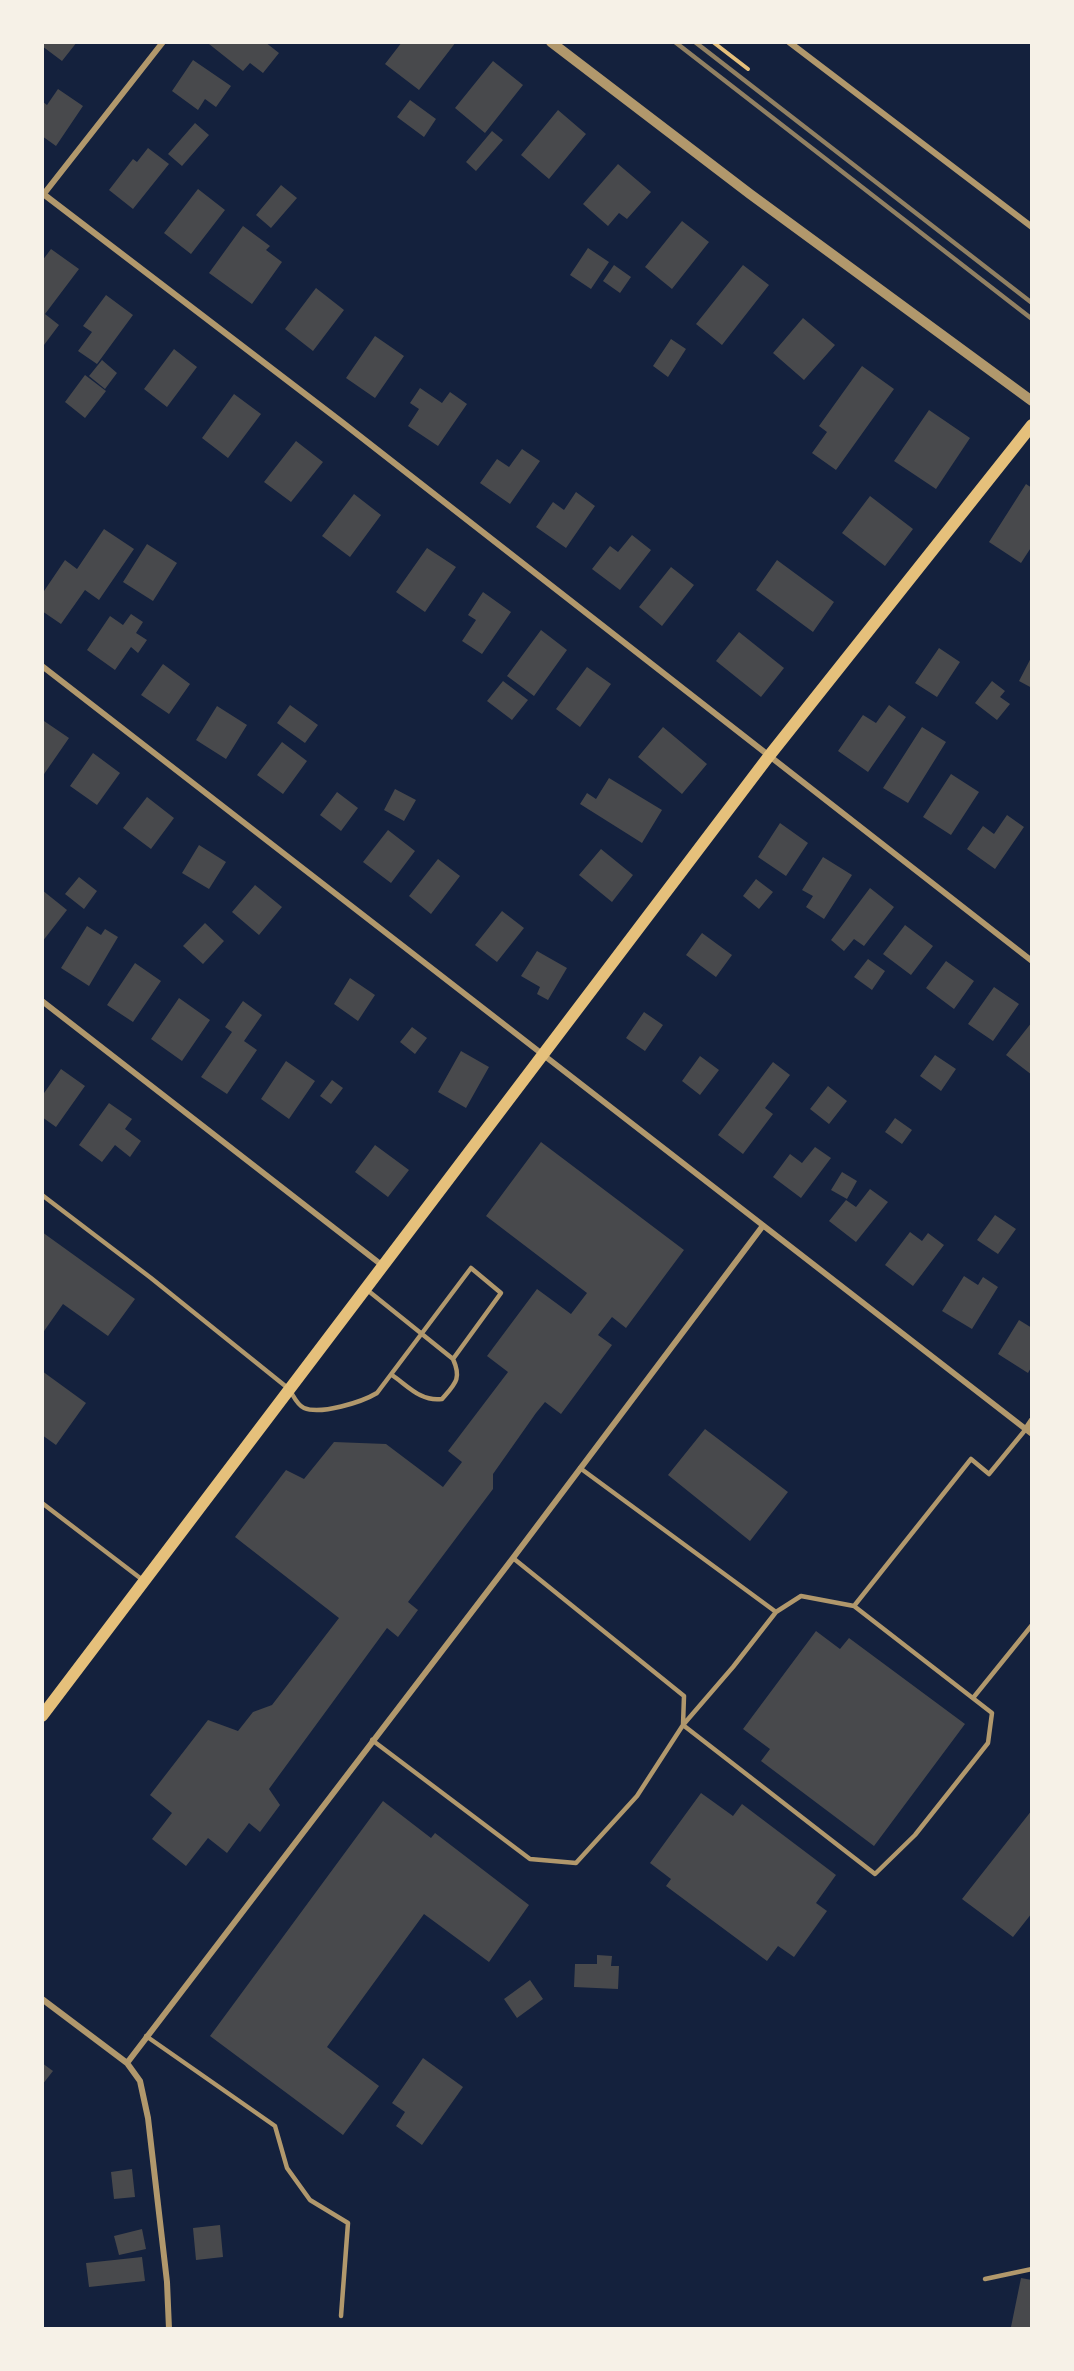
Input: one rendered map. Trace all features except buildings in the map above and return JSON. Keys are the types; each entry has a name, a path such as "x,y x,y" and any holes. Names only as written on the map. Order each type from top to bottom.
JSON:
{"main road":[{"path":"42,1716 769,756 1032,425"}],"street":[{"path":"163,42 43,195 343,423 1032,961"},
{"path":"551,42 759,201 1032,401"},
{"path":"789,42 1032,227"},
{"path":"42,666 762,1227 1032,1434"},
{"path":"42,1001 383,1266"},
{"path":"127,2063 513,1558 762,1227"},
{"path":"1026,1429 1032,1420"},
{"path":"42,1999 127,2063 140,2081 148,2118 167,2282 170,2329"}],"lane":[{"path":"42,1195 151,1278 289,1389 296,1401 304,1408 328,1408 360,1403 377,1394 471,1268 501,1293 453,1359"},
{"path":"366,1289 453,1359 458,1371 457,1381 442,1399 431,1401 392,1375"},
{"path":"854,1606 971,1459 989,1474 1026,1429"},
{"path":"580,1468 776,1612"},
{"path":"42,1503 144,1581"},
{"path":"513,1558 684,1696 683,1725"},
{"path":"372,1740 530,1859 576,1863 637,1796 683,1725 776,1612 801,1596 854,1606 992,1713 988,1743 915,1835 875,1874 683,1725"},
{"path":"973,1698 1032,1625"},
{"path":"146,2036 275,2126 287,2168 310,2200 348,2223 341,2316"},
{"path":"985,2279 1032,2269"}],"path":[{"path":"713,42 747,69"}],"railway":[{"path":"675,42 1032,319"},
{"path":"695,42 1032,303"}]}
